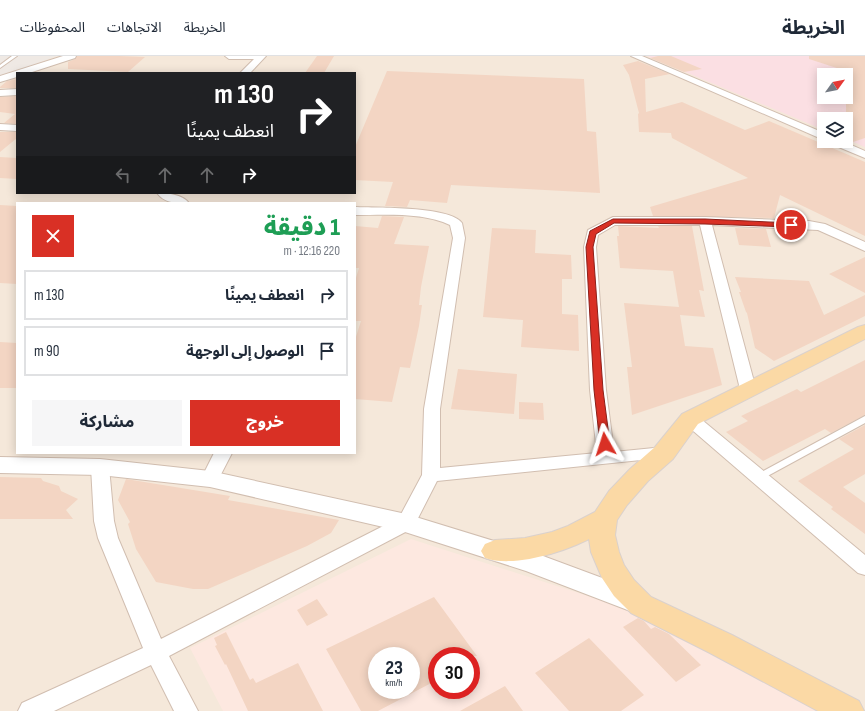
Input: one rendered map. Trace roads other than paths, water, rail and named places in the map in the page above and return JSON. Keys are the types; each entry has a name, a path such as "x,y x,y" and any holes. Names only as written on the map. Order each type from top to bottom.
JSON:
{"main road":[{"path":"848,711 721,644 641,605 624,588 612,570 605,552 602,535 604,519 618,498 639,475 664,453 690,419 865,331"},
{"path":"495,551 530,548 556,542 574,536 604,519"}],"street":[{"path":"23,72 72,56"},
{"path":"229,56 261,56"},
{"path":"246,72 261,56"},
{"path":"635,56 817,134"},
{"path":"0,79 16,74"},
{"path":"0,93 16,92"},
{"path":"0,127 16,128"},
{"path":"849,148 865,155"},
{"path":"164,194 180,202"},
{"path":"30,711 156,652 406,523 431,475 432,409 459,238 456,223 450,218 436,215 356,211"},
{"path":"606,458 598,390 590,247 592,233 613,221 705,221 821,227 865,247"},
{"path":"705,221 748,389"},
{"path":"690,419 865,567"},
{"path":"431,475 664,453"},
{"path":"210,479 222,454"},
{"path":"0,465 100,467 210,479 406,523 578,579 641,605"},
{"path":"100,467 104,521 108,538 156,652 186,711"}],"lane":[{"path":"0,67 15,56"},
{"path":"759,477 865,419"}]}
